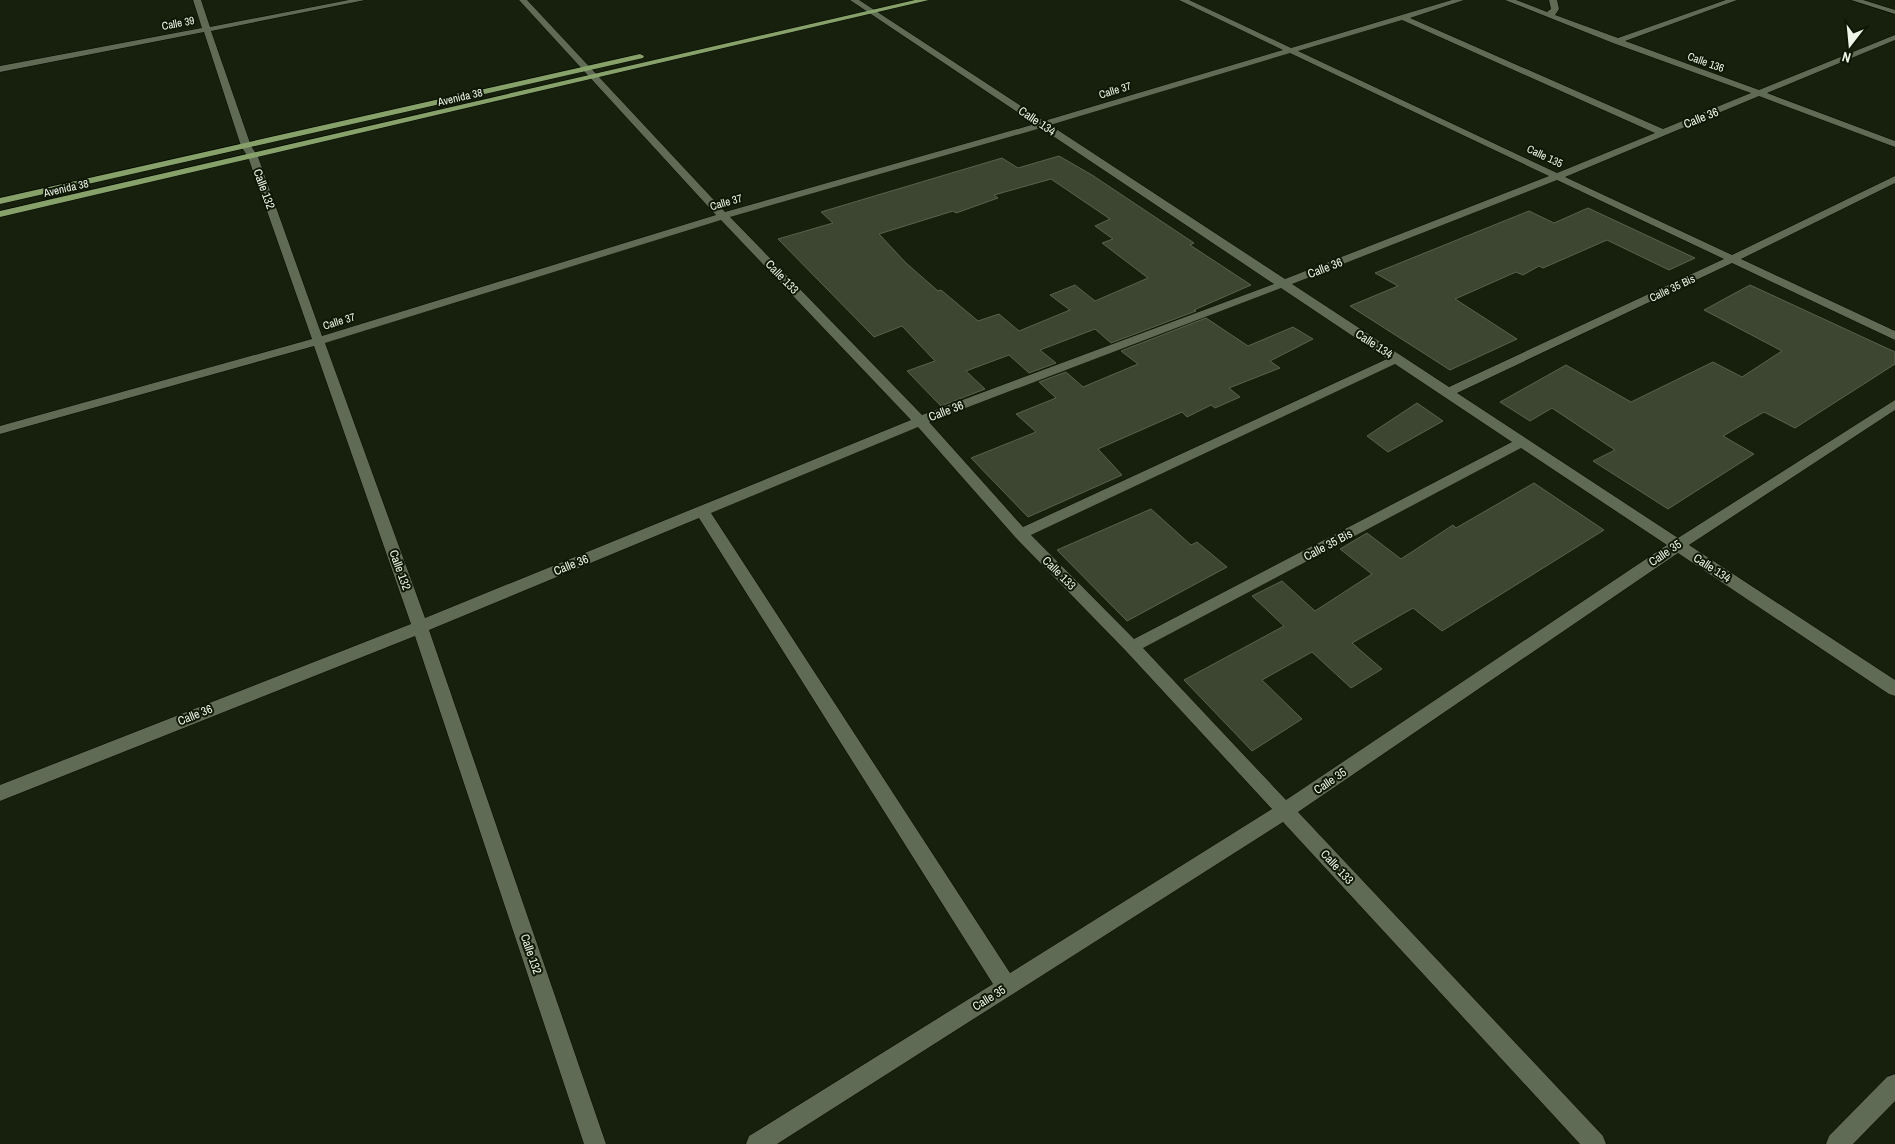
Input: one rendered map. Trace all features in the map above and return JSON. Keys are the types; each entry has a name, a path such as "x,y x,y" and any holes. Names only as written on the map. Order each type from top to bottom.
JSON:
{"main road":[{"name":"Avenida 38","path":"0,214 250,152 891,0"},
{"name":"Avenida 38","path":"863,6 925,0"},
{"name":"Avenida 38","path":"0,201 250,152"}],"street":[{"name":"Calle 132","path":"196,0 420,627 595,1144"},
{"name":"Calle 39","path":"0,69 361,0"},
{"name":"Calle 133","path":"523,0 723,216 920,421 1021,534 1132,647 1595,1144"},
{"name":"Calle 135","path":"1183,0 1895,336"},
{"name":"Calle 37","path":"0,430 318,341 723,216 1042,125 1460,0"},
{"name":"Calle 136","path":"1509,0 1895,144"},
{"path":"1547,14 1553,13 1555,9 1553,0"},
{"path":"1616,41 1733,0"},
{"path":"1855,0 1895,12"},
{"name":"Calle 134","path":"863,6 1895,688"},
{"path":"1402,17 1664,133"},
{"name":"Calle 36","path":"0,792 420,627 920,421 1283,284 1558,176 1895,37"},
{"name":"Calle 35 Bis","path":"1447,393 1733,259 1895,179"},
{"path":"1021,534 1397,359"},
{"name":"Calle 35","path":"757,1144 1285,811 1678,545 1895,404"},
{"name":"Calle 35 Bis","path":"1132,647 1523,442"},
{"path":"702,511 1007,986"},
{"path":"1837,1144 1895,1085"}],"building":[{"path":"1059,156 1092,175 1194,243 1190,245 1251,285 1194,310 1196,311 1111,343 1095,329 1040,350 1056,363 1029,373 1009,355 966,371 985,389 941,406 907,371 935,361 902,326 874,337 778,239 833,223 821,212 1002,158 1018,168","holes":["1051,179 1110,219 1095,226 1113,239 1102,243 1148,278 1095,301 1075,285 1050,295 1070,310 1019,331 999,314 978,321 941,290 938,291 906,263 879,234 953,211 956,213 998,198 994,195"]},
{"path":"1588,208 1695,258 1669,270 1607,240 1543,268 1539,266 1523,275 1516,272 1455,299 1517,339 1450,370 1350,306 1398,286 1375,273 1529,211 1554,223"},
{"path":"1750,285 1895,352 1895,364 1795,428 1764,412 1723,436 1754,454 1668,509 1593,461 1615,450 1552,408 1530,421 1500,402 1566,365 1631,402 1713,362 1742,377 1782,351 1704,310"},
{"path":"1206,318 1248,346 1293,327 1313,339 1270,361 1280,368 1229,388 1240,397 1215,408 1211,405 1187,417 1182,412 1098,449 1122,475 1028,517 971,458 1036,432 1016,414 1056,398 1039,382 1066,372 1083,387 1138,364 1121,351"},
{"path":"1417,403 1443,421 1388,452 1367,436"},
{"path":"1534,483 1604,530 1442,631 1413,608 1352,643 1382,669 1351,688 1312,652 1262,680 1302,719 1252,751 1184,680 1284,626 1252,596 1282,581 1315,611 1372,574 1340,549 1367,533 1401,559 1453,525 1456,528"},
{"path":"1151,509 1191,545 1197,542 1227,567 1127,621 1057,550"}]}
